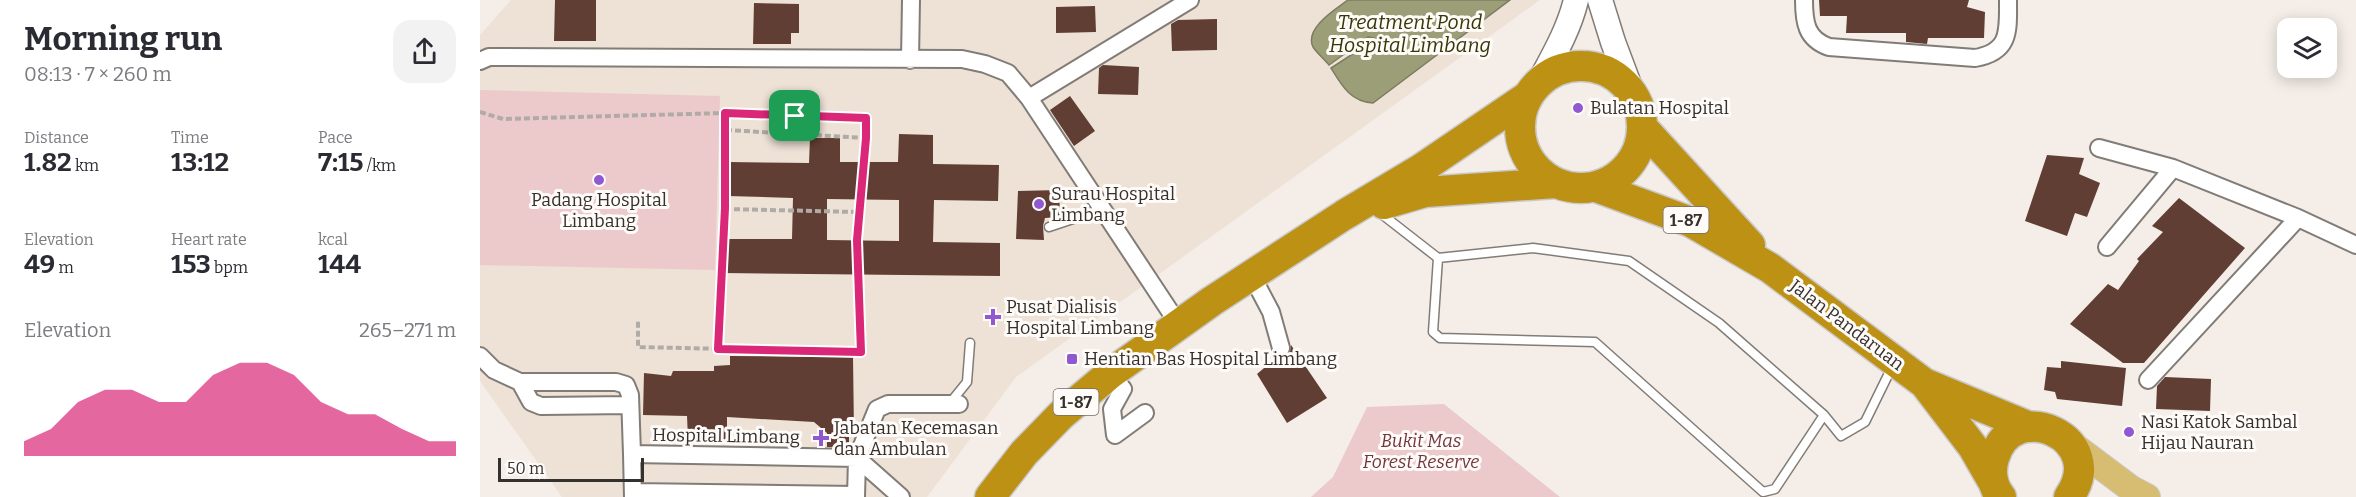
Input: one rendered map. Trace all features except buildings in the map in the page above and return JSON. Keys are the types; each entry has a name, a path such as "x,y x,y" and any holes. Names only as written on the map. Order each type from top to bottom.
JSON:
{"highway":[{"path":"1577,65 1598,67 1616,76 1631,90 1640,108 1643,128 1640,147 1630,165 1615,179 1596,187 1576,188 1556,183 1539,172 1526,156 1520,137 1520,116 1533,89 1557,70 1577,65"},
{"name":"1-87","path":"990,497 1024,453 1060,415 1111,373 1252,276 1421,169 1533,89"},
{"name":"Jalan Pandaruan","path":"1643,128 1770,268"},
{"name":"1-87","path":"1358,211 1425,192 1556,183"},
{"name":"Jalan Pandaruan","path":"1596,187 1691,222 1770,268 1924,383 2030,427 2045,427 2059,433 2070,443"},
{"name":"Jalan Pandaruan","path":"1924,383 1973,447 1997,488"},
{"path":"1997,488 1991,465 2000,445 2016,431 2030,427"},
{"path":"2069,497 2075,489 2079,473 2077,458 2070,443"}],"main road":[{"path":"1533,89 1560,45 1573,14 1576,0"},
{"path":"1600,0 1631,90"},
{"path":"2070,443 2130,488 2147,497"}],"street":[{"path":"910,0 910,60"},
{"path":"1029,98 1190,0"},
{"path":"1804,0 1805,26 1811,37 1819,44 1829,47 1975,58 1991,55 2002,46 2008,33 2008,0"},
{"path":"480,61 489,57 962,59 1008,73 1029,98 1179,325"},
{"path":"2099,147 2173,168 2356,244"},
{"path":"2107,247 2173,168"},
{"path":"2148,380 2298,218"},
{"path":"1252,276 1271,312 1281,348"},
{"path":"480,356 494,370 520,382 621,383 629,390 632,454"},
{"path":"1111,373 1123,389 1112,409 1115,435 1145,413"},
{"path":"520,382 531,402 541,406 630,405"},
{"path":"633,494 857,496 857,458 874,414 882,406 955,404"},
{"name":"Hospital Limbang","path":"633,494 632,454 857,458"},
{"path":"857,458 901,497"}],"lane":[{"path":"1049,226 1103,209"},
{"path":"1358,211 1437,258 1533,248 1629,261 1719,322 1824,415 1841,436 1865,422 1895,361"},
{"path":"1437,258 1433,305 1435,335 1440,338 1595,342 1763,492 1774,489 1824,415"},
{"path":"955,404 967,382 970,343"}],"path":[{"path":"480,112 504,119 725,113 866,118 857,240 861,352 639,347 639,319"},
{"path":"718,349 725,208 725,113"},
{"path":"726,130 866,138"},
{"path":"725,208 858,212"}],"shaded area":[{"path":"511,0 1540,0 1016,377 927,497 562,497 480,381 480,35"}],"green space":[{"name":"Padang Hospital Limbang","path":"480,90 720,96 715,270 480,265"},
{"name":"Bukit Mas Forest Reserve","path":"1444,404 1560,497 1311,497 1333,477 1367,407"}],"water":[{"name":"Treatment Pond Hospital Limbang","path":"1348,0 1510,0 1373,103 1359,100 1348,92 1331,68 1365,46 1371,50 1376,48 1377,42 1374,38 1368,37 1329,65 1313,47 1311,40 1317,26"}],"place":[{"name":"Bulatan Hospital","path":"1578,108"},
{"name":"Padang Hospital Limbang","path":"599,180"},
{"name":"Surau Hospital Limbang","path":"1039,204"},
{"name":"Pusat Dialisis Hospital Limbang","path":"993,317"},
{"name":"Hentian Bas Hospital Limbang","path":"1072,359"},
{"name":"Nasi Katok Sambal Hijau Nauran","path":"2129,432"},
{"name":"Jabatan Kecemasan dan Ambulan","path":"821,438"}],"route":[{"path":"725,113 795,116 866,118 857,240 861,352 718,349 725,208 725,113"}]}
